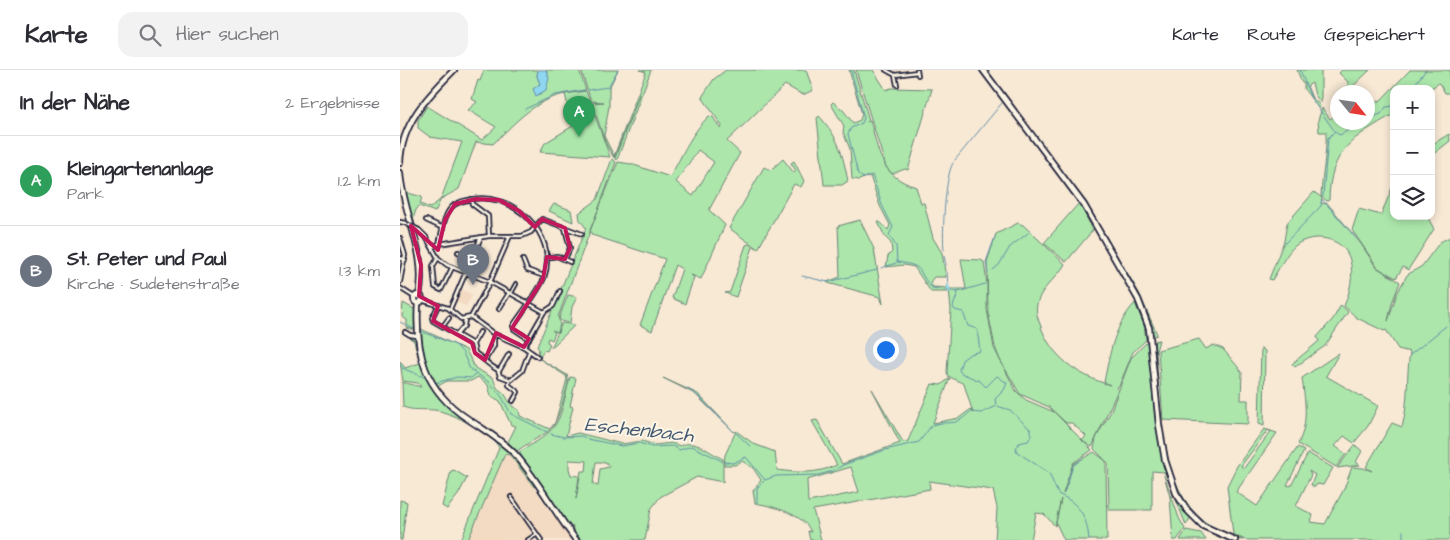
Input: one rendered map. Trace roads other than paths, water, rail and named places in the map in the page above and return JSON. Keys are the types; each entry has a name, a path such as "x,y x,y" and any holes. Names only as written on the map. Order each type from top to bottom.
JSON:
{"main road":[{"path":"400,163 409,125 425,101 454,70"},
{"path":"983,70 1084,205 1138,299 1149,328 1159,425 1166,460 1176,494 1187,510 1203,526 1235,540"},
{"path":"400,173 403,198 421,265 417,336 424,368 436,389 456,411 496,438 514,454 576,540"}],"street":[{"path":"886,70 895,75 917,72"},
{"path":"895,75 897,85"},
{"path":"439,244 443,228 452,207 471,199 487,198 510,205 527,217 542,239 546,258 544,276 513,326 514,329 529,339"},
{"path":"471,199 473,205 488,216 489,236"},
{"path":"432,247 439,244 481,237 525,235 542,219 582,234"},
{"path":"426,220 443,228"},
{"path":"400,222 419,230 438,258 452,268 490,282 544,312"},
{"path":"565,228 570,248 565,259"},
{"path":"400,288 418,299 450,310 459,318 471,317 490,282 510,236"},
{"path":"450,310 481,237"},
{"path":"400,238 405,260 400,282"},
{"path":"458,252 472,258"},
{"path":"546,258 557,256 570,262"},
{"path":"400,258 405,260"},
{"path":"438,258 433,266 435,287 441,290 452,268"},
{"path":"522,260 528,270 544,276"},
{"path":"499,309 516,284"},
{"path":"509,381 522,371 529,339 544,312 553,306 560,291"},
{"path":"438,306 432,320 443,326 446,330 458,333 473,344 475,353 499,371 500,376 509,381 509,385 518,392 513,401"},
{"path":"471,317 494,334 538,356"},
{"path":"443,326 449,318"},
{"path":"458,333 464,326 465,319"},
{"path":"405,332 410,336 417,336"},
{"path":"473,344 480,332"},
{"path":"485,360 494,346 494,334"},
{"path":"499,371 509,354"},
{"path":"511,497 541,540"},
{"path":"528,540 537,534"}],"water":[{"path":"538,70 546,70 549,78 546,90 536,96 533,89 540,84 537,76"}],"waterway":[{"path":"588,90 608,87 618,70"},
{"path":"851,70 864,118 862,123 851,128 848,134 858,174 863,178 872,175 882,205 893,227 889,235 896,246 897,262 917,267 932,288 958,292 953,307 955,310 963,312 968,326 977,329 980,351 970,354 962,360 959,370 961,373 980,381 986,387 997,376 1007,383 1004,390 995,399 996,405"},
{"path":"1300,70 1311,98 1330,125"},
{"path":"1414,85 1426,70"},
{"path":"525,109 555,95 585,90"},
{"path":"955,160 1002,103"},
{"path":"1375,116 1381,114 1386,107 1390,106"},
{"path":"1334,130 1340,135 1348,130"},
{"path":"1323,196 1328,138 1335,131"},
{"path":"944,250 946,192 953,163"},
{"path":"1285,243 1321,206 1322,199 1356,238"},
{"path":"993,270 999,265 1010,247 1028,233"},
{"path":"988,273 986,262 995,237"},
{"path":"944,256 946,265"},
{"path":"881,268 896,263"},
{"path":"802,276 828,282 877,270"},
{"path":"947,272 948,286"},
{"path":"958,292 985,284"},
{"path":"948,286 949,291"},
{"name":"Eschenbach","path":"400,322 406,325"},
{"name":"Eschenbach","path":"408,326 414,329"},
{"path":"1410,355 1446,326"},
{"name":"Eschenbach","path":"420,331 456,345 463,353 470,369 490,383 502,397 511,414 547,432"},
{"path":"1154,345 1158,397"},
{"path":"400,364 402,368 426,378"},
{"path":"435,383 457,377 471,378 477,373"},
{"path":"687,388 699,397 733,431"},
{"name":"Eschenbach","path":"725,462 733,463 746,457 765,480 776,476 818,475 885,450 919,442 932,425 956,422 970,412 981,413 997,406 1010,410 1030,429 1031,436 1028,441 1019,443 1016,448 1017,452 1049,473 1058,494 1077,507 1084,518 1089,540"},
{"path":"1160,416 1162,429"},
{"path":"736,433 750,446"},
{"name":"Eschenbach","path":"551,434 564,437 582,436 587,439 622,446 639,443 652,447 673,446 679,450 692,446 722,461"},
{"path":"1165,448 1170,468"},
{"path":"1064,493 1073,466 1083,458"},
{"path":"757,503 757,488 764,481"},
{"path":"1200,520 1207,525"},
{"path":"1403,531 1403,540"}],"place":[{"name":"Kleingartenanlage","path":"579,137"},
{"name":"St. Peter und Paul","path":"473,285"}]}
